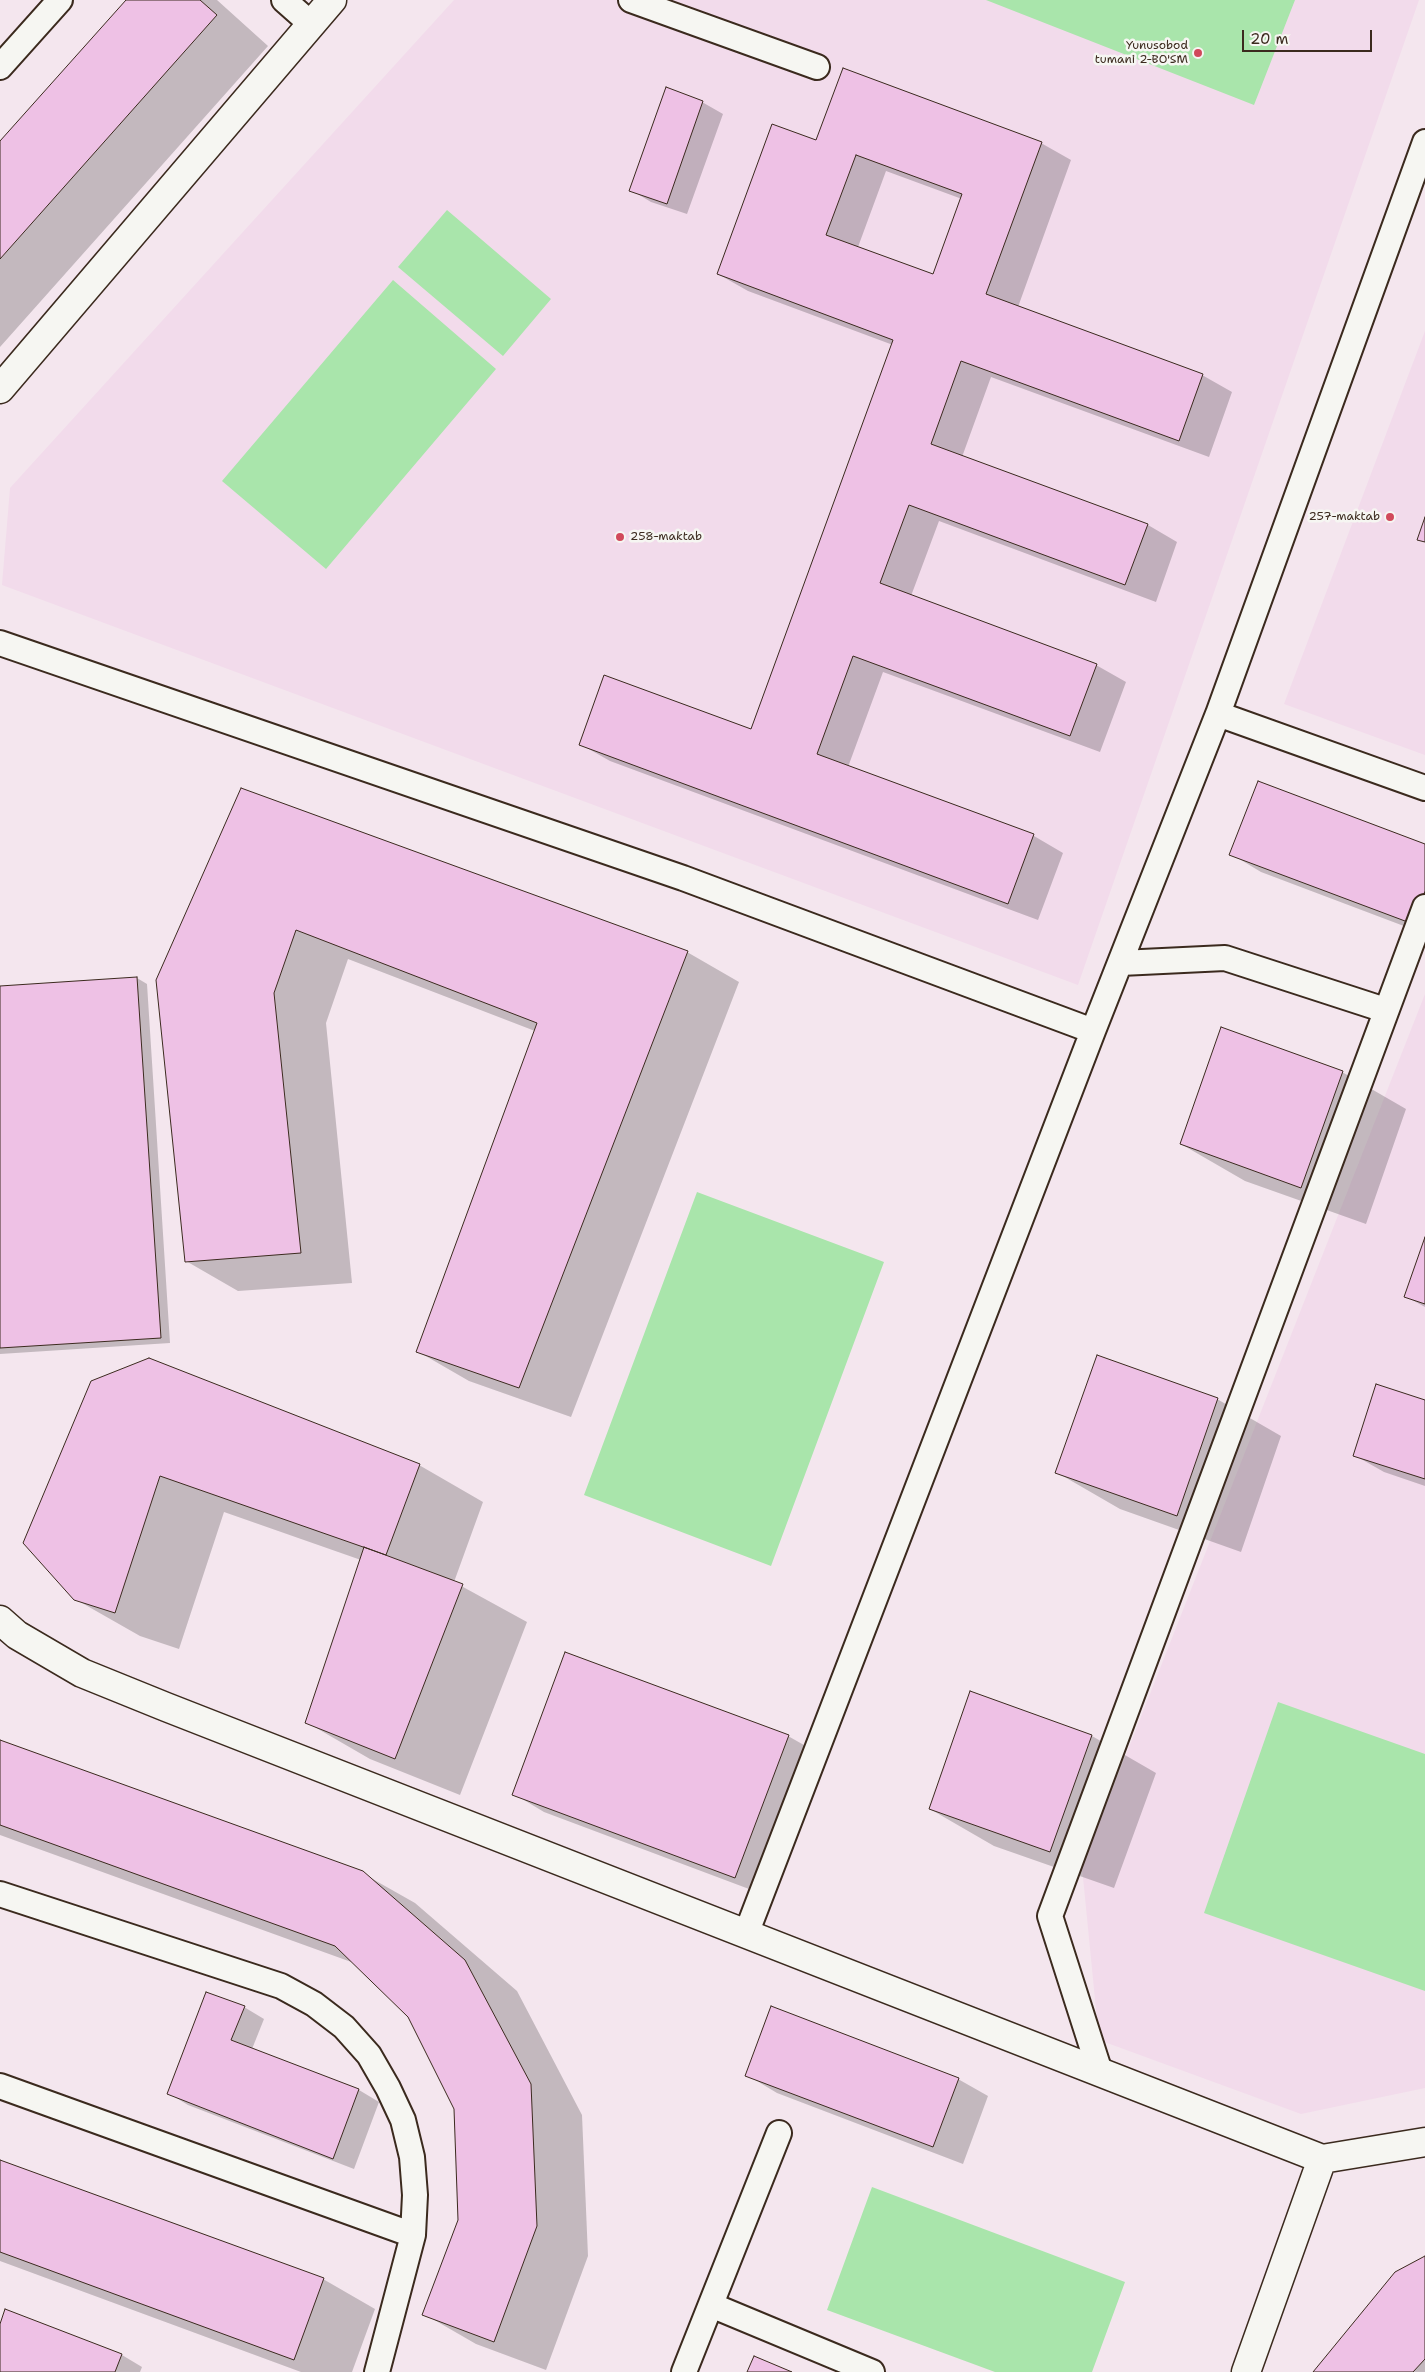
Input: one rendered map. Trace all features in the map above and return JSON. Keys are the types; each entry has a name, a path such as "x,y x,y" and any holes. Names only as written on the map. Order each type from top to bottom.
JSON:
{"street":[{"path":"0,389 332,0"},
{"path":"0,1620 17,1635 82,1673 1322,2159 1425,2142"},
{"path":"1246,2372 1322,2159"}],"lane":[{"path":"0,67 60,0"},
{"path":"284,0 310,24"},
{"path":"631,0 817,67"},
{"path":"746,1934 1093,1031 1218,714 1425,142"},
{"path":"0,643 683,878 1093,1031"},
{"path":"1218,714 1425,788"},
{"path":"1100,2072 1050,1916 1385,1010 1425,907"},
{"path":"1121,963 1226,958 1385,1010"},
{"path":"0,1894 281,1986 314,2004 344,2027 369,2055 388,2088 403,2120 412,2156 415,2195 413,2235 377,2372"},
{"path":"0,2086 413,2235"},
{"path":"684,2372 779,2133"},
{"path":"710,2305 872,2372"}],"shaded area":[{"name":"258-maktab","path":"454,0 1419,0 1078,985 2,585 10,488"},
{"name":"257-maktab","path":"1425,331 1425,755 1284,704"},
{"path":"1425,994 1425,2088 1301,2114 1099,2040 1082,1867"}],"green space":[{"name":"Yunusobod tumani 2-BO'SM","path":"986,0 1295,0 1254,105"},
{"path":"447,210 551,299 503,356 398,267"},
{"path":"393,280 496,369 326,569 222,481"},
{"path":"697,1192 884,1262 771,1566 584,1495"},
{"path":"1278,1702 1425,1754 1425,1991 1204,1913"},
{"path":"872,2187 1125,2282 1092,2372 995,2372 827,2310"}],"building":[{"path":"126,0 200,0 217,15 0,259 0,141"},
{"path":"843,68 1042,142 986,294 1203,374 1179,441 961,361 931,444 1148,524 1125,585 909,505 880,583 1097,664 1070,736 853,656 817,754 1034,834 1008,904 579,745 604,675 751,729 893,340 717,274 772,124 816,140","holes":["856,155 962,194 933,274 826,235"]},
{"path":"666,87 703,101 667,204 629,191"},
{"path":"1425,517 1425,542 1417,540"},
{"path":"1258,781 1425,844 1425,891 1413,924 1229,855"},
{"path":"241,788 688,951 519,1388 416,1352 537,1023 296,930 274,993 301,1253 185,1262 156,980"},
{"path":"137,977 161,1338 0,1348 0,986"},
{"path":"1221,1027 1343,1071 1301,1188 1180,1144"},
{"path":"1425,1237 1425,1304 1404,1297"},
{"path":"1097,1355 1218,1398 1177,1516 1055,1473"},
{"path":"149,1358 420,1464 386,1555 160,1476 115,1613 74,1600 23,1543 91,1381"},
{"path":"1376,1384 1425,1400 1425,1479 1353,1456"},
{"path":"364,1547 463,1584 395,1759 305,1723"},
{"path":"565,1652 789,1735 735,1878 512,1795"},
{"path":"970,1691 1092,1735 1050,1852 929,1809"},
{"path":"0,1740 363,1871 465,1960 531,2084 537,2226 494,2342 422,2315 458,2220 454,2109 408,2017 335,1946 0,1825"},
{"path":"206,1992 245,2006 231,2040 359,2089 333,2159 167,2094"},
{"path":"771,2006 959,2078 933,2147 745,2076"},
{"path":"0,2160 324,2278 294,2360 0,2252"},
{"path":"1425,2256 1425,2359 1413,2372 1313,2372 1395,2272"},
{"path":"5,2309 122,2354 115,2372 0,2372 0,2324"},
{"path":"754,2356 792,2372 747,2372"}],"place":[{"name":"Yunusobod tumani 2-BO'SM","path":"1198,53"},
{"name":"257-maktab","path":"1390,517"},
{"name":"258-maktab","path":"620,537"}]}
